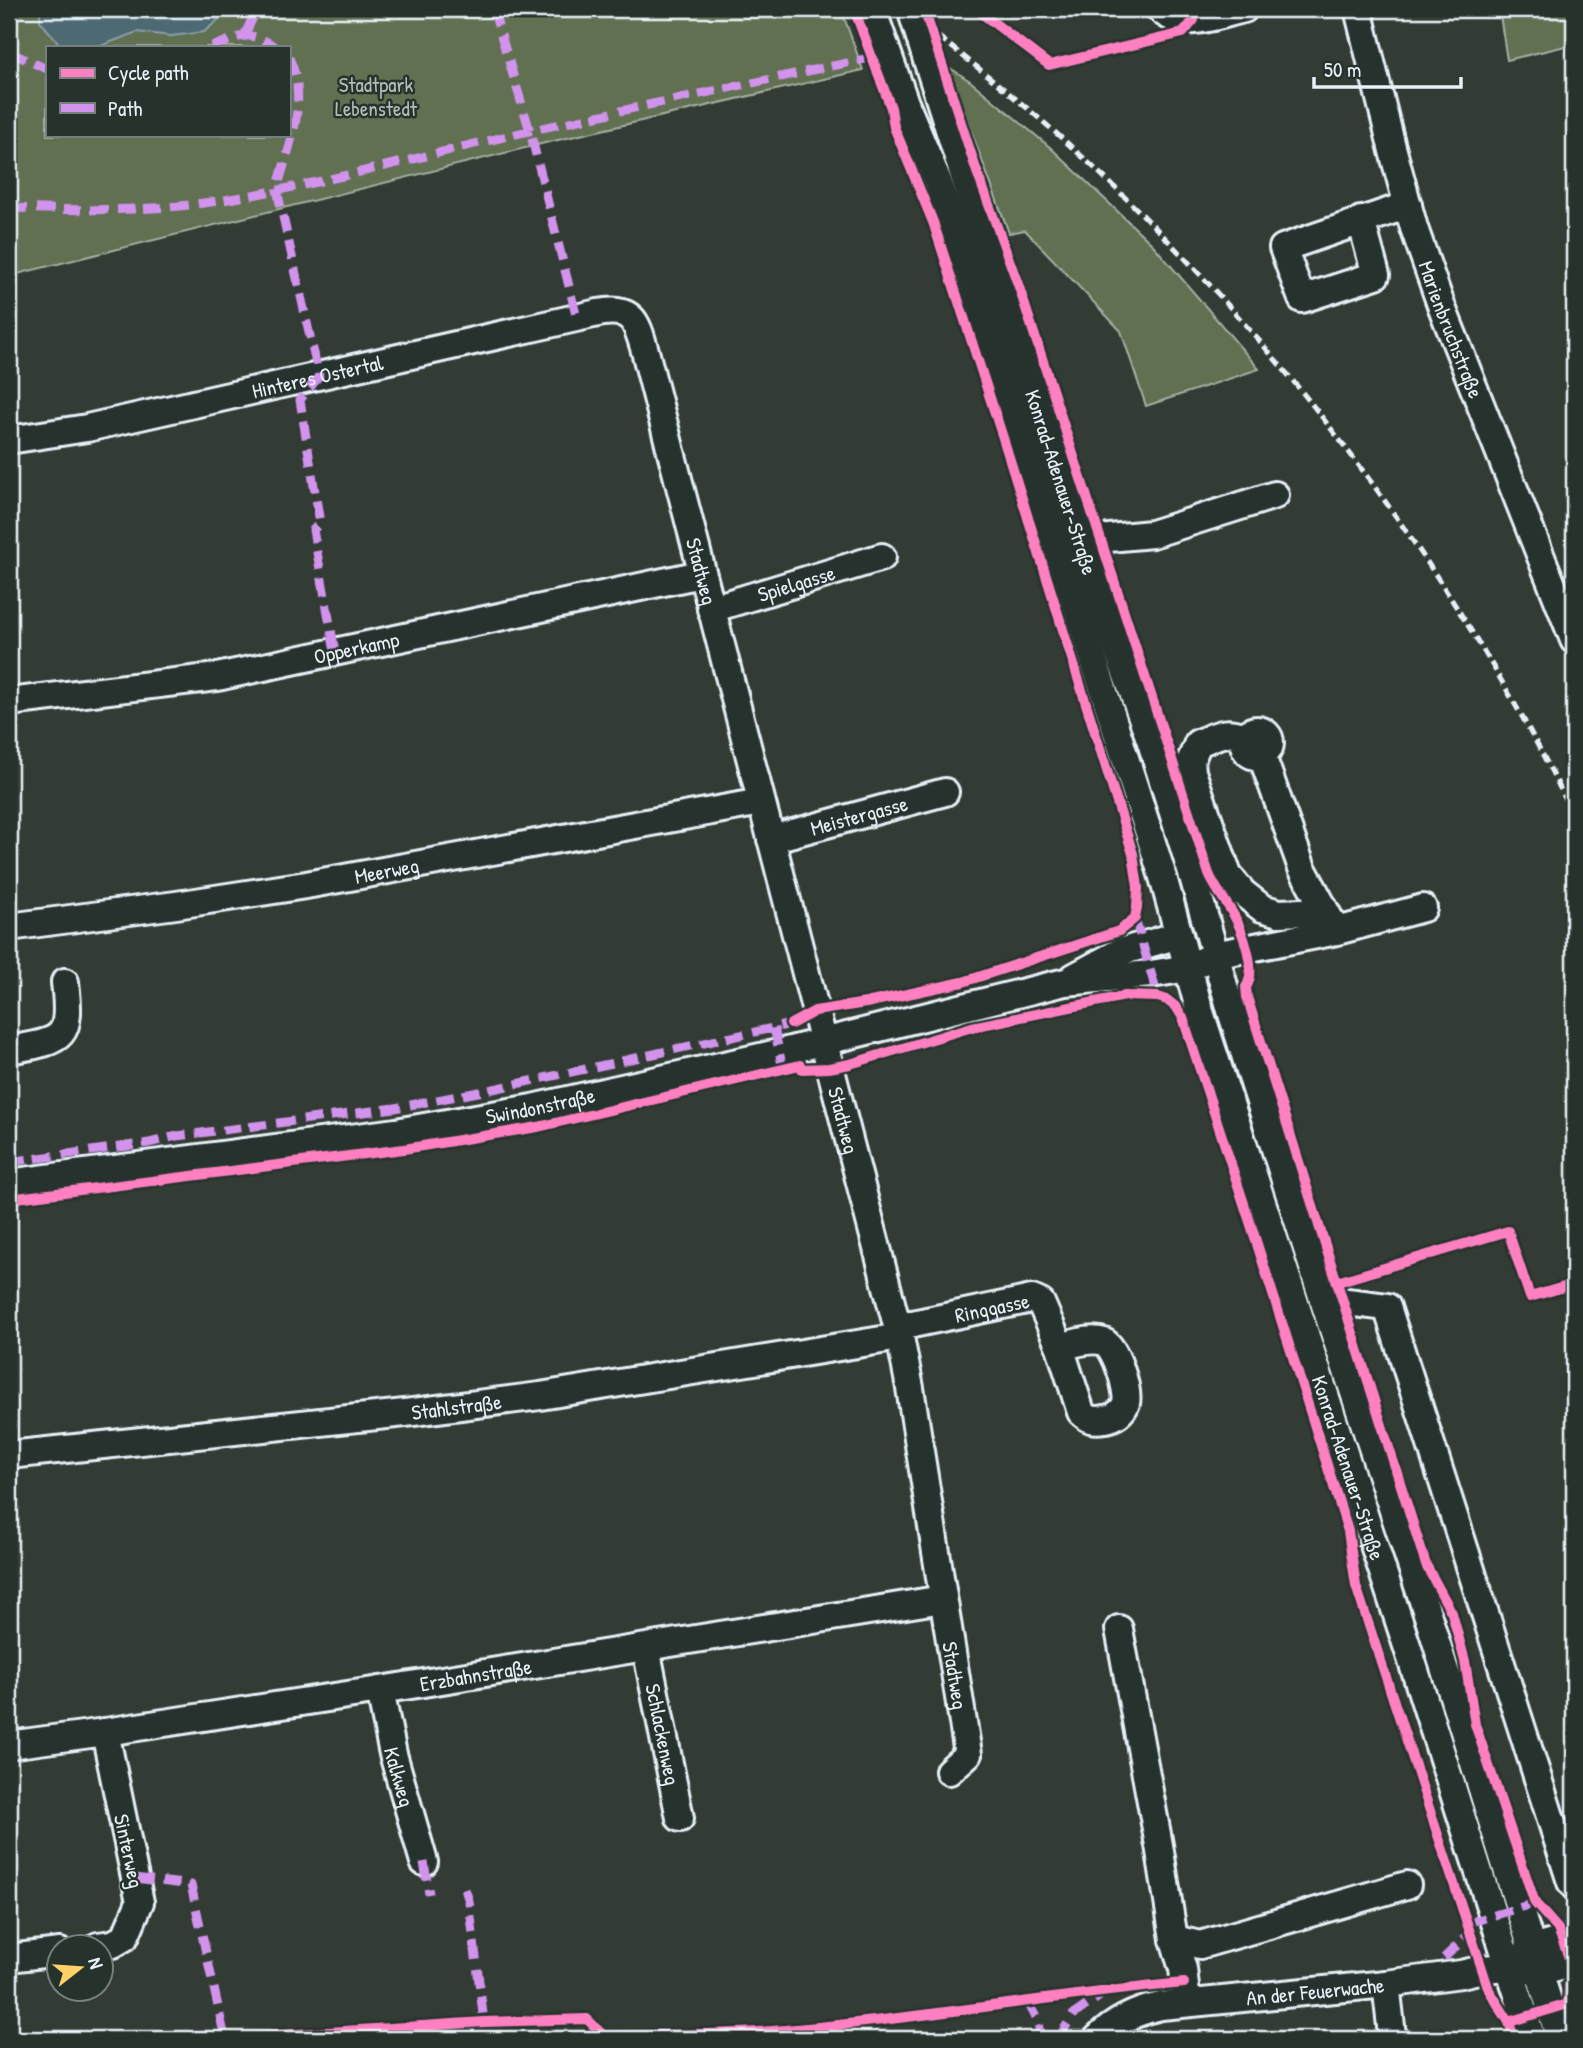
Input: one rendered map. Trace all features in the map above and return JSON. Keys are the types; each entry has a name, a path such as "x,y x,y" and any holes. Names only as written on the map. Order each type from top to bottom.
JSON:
{"street":[{"name":"Konrad-Adenauer-Straße","path":"911,9 1082,546 1150,739 1194,880 1214,955 1323,1299 1428,1616 1560,2039"},
{"path":"1160,9 1178,21 1244,9"},
{"name":"Marienbruchstraße","path":"1358,9 1408,205 1441,305 1574,640"},
{"name":"Konrad-Adenauer-Straße","path":"874,14 905,103 938,181 969,268 1101,681 1204,1026 1410,1655 1532,2039"},
{"path":"1361,220 1408,205"},
{"name":"Hinteres Ostertal","path":"9,440 87,428 598,313 614,310 626,313"},
{"name":"Stadtweg","path":"626,313 639,331 645,351 899,1332 968,1754 949,1771"},
{"path":"1082,546 1110,538 1152,534 1275,495"},
{"name":"Spielgasse","path":"711,609 882,557"},
{"name":"Opperkamp","path":"9,702 217,677 701,574"},
{"path":"1228,732 1236,733 1254,747 1302,868 1331,921 1262,908 1243,893 1228,875 1192,772 1191,760 1198,743 1228,732"},
{"name":"Meistergasse","path":"772,839 945,792"},
{"name":"Meerweg","path":"9,927 306,885 761,802"},
{"path":"1188,968 1214,955 1331,921 1423,908"},
{"path":"1179,935 1214,955"},
{"name":"Swindonstraße","path":"1065,982 1121,952 1179,935"},
{"name":"Swindonstraße","path":"9,1183 396,1132 532,1108 822,1042 1065,982 1188,968"},
{"path":"9,1050 48,1043 60,1036 69,1013 65,982"},
{"name":"Ringgasse","path":"899,1332 1032,1299 1041,1303 1060,1347"},
{"path":"1323,1299 1387,1307 1574,1886"},
{"name":"Stahlstraße","path":"9,1455 540,1396 899,1332"},
{"name":"Erzbahnstraße","path":"9,1745 380,1690 943,1599"},
{"path":"1119,1629 1174,1939 1183,1969 1187,2003"},
{"name":"Schlackenweg","path":"646,1648 680,1818"},
{"name":"Kalkweg","path":"380,1690 393,1754 424,1862"},
{"name":"Sinterweg","path":"105,1732 140,1902 125,1937 116,1942"},
{"path":"1174,1939 1199,1945 1407,1885"},
{"path":"1509,1967 1535,1960 1574,1937"},
{"path":"9,1958 46,1954"},
{"path":"1535,1960 1574,1962"},
{"name":"An der Feuerwache","path":"1097,2039 1110,2027 1142,2010 1187,2003 1386,1984 1509,1967"},
{"path":"1386,1984 1392,2035 1396,2039"}],"green space":[{"name":"Stadtpark Lebenstedt","path":"9,9 841,9 863,70 545,143 9,276"},
{"path":"1499,9 1574,9 1574,44 1507,60"},
{"path":"947,66 970,81 1051,148 1154,246 1259,369 1146,406 1121,331 1025,230 1009,233"}],"water":[{"path":"40,9 231,9 204,32 171,36 137,32 101,46 61,46 40,21"}],"railway":[{"path":"903,9 1020,102 1088,162 1191,265 1287,373 1375,488 1457,608 1519,711 1574,817"}],"marked path":[{"path":"9,53 11,9"},
{"path":"245,34 257,9"},
{"path":"493,9 530,131 577,318"},
{"path":"215,46 244,36 258,38 274,46"},
{"path":"9,52 46,69"},
{"path":"9,208 131,209 180,206 245,196 327,180 529,131 865,59"},
{"path":"290,61 298,91 297,108 277,190 319,376 300,400 320,523 313,530 335,652"},
{"path":"1135,918 1158,997"},
{"path":"9,1162 149,1143 177,1136 395,1108 489,1090 797,1021"},
{"path":"774,1028 784,1074"},
{"path":"424,1862 429,1894"},
{"path":"135,1878 191,1885 225,2038"},
{"path":"465,1889 469,1901 484,2022"},
{"path":"1468,1923 1535,1903"},
{"path":"1444,1958 1471,1932"},
{"path":"1058,2039 1073,2015 1100,1996"},
{"path":"1027,2001 1036,2017 1042,2039"},
{"path":"1568,2004 1574,2025"}],"cycle path":[{"path":"791,1024 815,1011 963,982 1119,931 1135,918 1137,908 1138,887 1133,854 1004,441 933,222 894,127 891,108 854,9"},
{"path":"924,9 976,169 1019,287 1209,874 1237,921 1245,942 1250,966 1247,997 1426,1565 1452,1613 1465,1661 1475,1724 1535,1903 1558,1929 1571,1963 1568,2004 1509,2022"},
{"path":"976,9 1049,65 1183,33 1194,20"},
{"path":"9,1199 404,1149 538,1127 800,1065 802,1069 850,1064 972,1027 1125,996 1158,997 1167,1000 1177,1008 1183,1018 1348,1531 1356,1586 1489,1990 1509,2022 1514,2039"},
{"path":"1337,1282 1508,1231 1530,1297 1574,1284"},
{"path":"604,2036 740,2033 812,2028 1184,1983"},
{"path":"221,2039 484,2022 587,2019 605,2039"}]}
